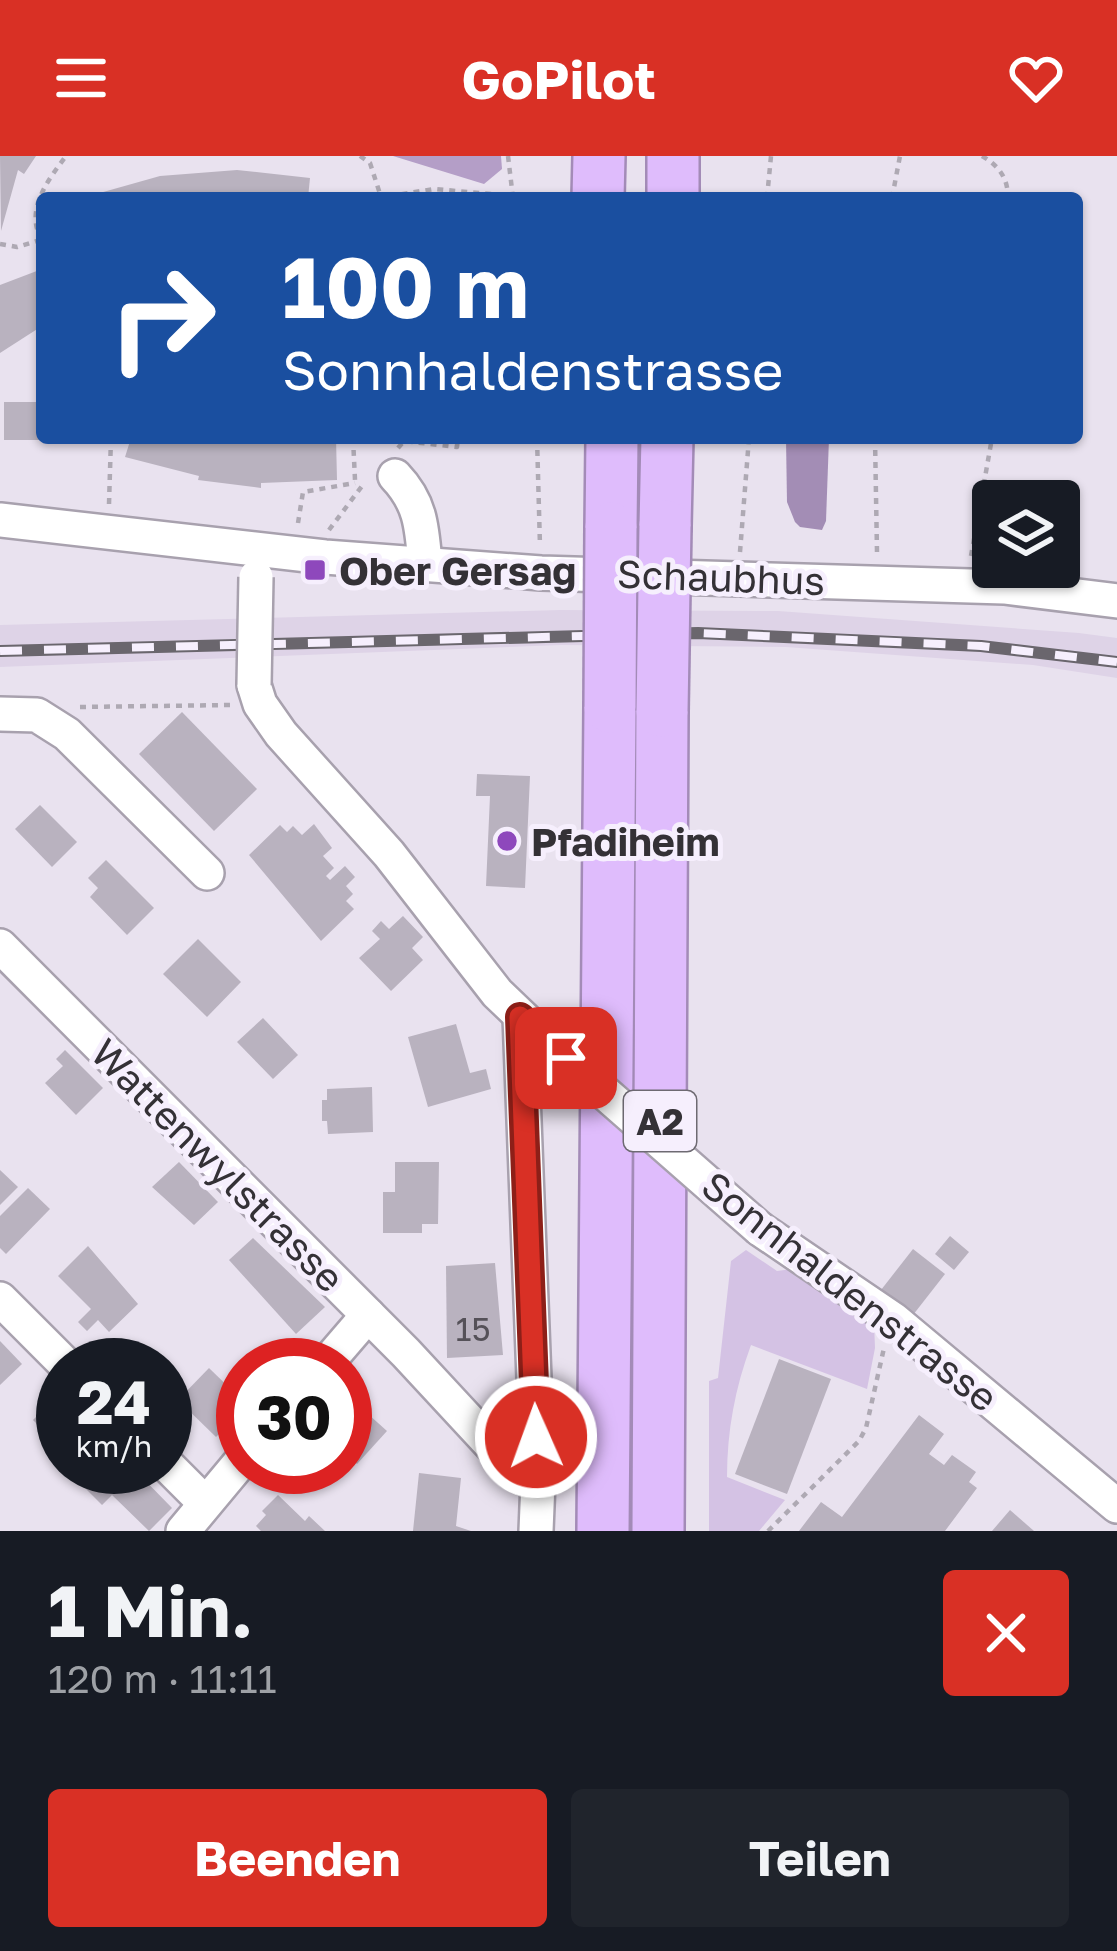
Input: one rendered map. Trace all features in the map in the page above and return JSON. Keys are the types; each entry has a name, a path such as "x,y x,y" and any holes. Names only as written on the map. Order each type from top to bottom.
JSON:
{"highway":[{"path":"598,192 599,156"},
{"path":"622,156 622,192"},
{"path":"673,156 673,192"},
{"name":"A2","path":"603,1531 612,444"},
{"name":"A2","path":"658,1531 667,444"}],"street":[{"path":"395,476 413,496 422,518 425,564"},
{"name":"Schaubhus","path":"0,520 107,531 256,563 325,557 541,573 1004,587 1117,601"},
{"name":"Sonnhaldenstrasse","path":"256,563 254,685 260,704 388,854 497,993 760,1229 894,1320 1117,1507"},
{"path":"0,714 37,715 67,734 208,873"},
{"name":"Wattenwylstrasse","path":"0,946 368,1315 520,1477 538,1482"},
{"path":"520,1017 536,1531"},
{"path":"0,1299 39,1338"},
{"path":"348,1338 368,1315"},
{"path":"192,1490 205,1503"},
{"path":"183,1531 216,1491"}],"path":[{"path":"42,192 66,156"},
{"path":"360,156 370,163 379,192"},
{"path":"508,156 512,192"},
{"path":"767,192 770,156"},
{"path":"893,192 900,156"},
{"path":"982,156 1008,183 1008,192"},
{"path":"414,192 464,192"},
{"path":"0,244 17,247 36,241"},
{"path":"107,531 111,444"},
{"path":"295,539 303,492 358,485 354,444"},
{"path":"537,444 541,573"},
{"path":"738,577 749,444"},
{"path":"875,444 877,566"},
{"path":"968,573 991,444"},
{"path":"68,708 219,705"},
{"path":"768,1531 859,1441 894,1320"}],"shaded area":[{"path":"393,156 501,156 502,169 484,184"},
{"path":"786,444 829,444 822,530 800,527 787,502"},
{"path":"560,610 778,611 1079,633 1117,638 1117,678 1033,665 786,647 561,645 0,667 0,625"},
{"path":"746,1250 777,1271 792,1269 874,1323 875,1348 867,1389 751,1345 733,1410 727,1477 785,1500 759,1531 709,1531 709,1381 718,1378 731,1261"}],"building":[{"path":"0,156 36,156 24,174 18,170 1,231"},
{"path":"237,170 310,178 309,192 103,192 160,176"},
{"path":"36,271 36,330 0,353 0,285"},
{"path":"4,402 36,402 36,440 4,440"},
{"path":"129,444 336,444 337,480 261,483 261,488 198,480 199,476 125,457"},
{"path":"182,712 257,789 214,831 139,754"},
{"name":"Pfadiheim","path":"477,774 530,776 525,888 486,886 490,796 476,796"},
{"path":"40,805 77,842 52,867 15,829"},
{"path":"314,824 332,848 323,856 334,868 326,876 330,880 345,866 355,877 346,886 353,894 346,901 354,909 321,941 249,855 280,825 287,832 293,826 302,835"},
{"path":"106,860 154,908 127,935 90,897 98,888 88,878"},
{"path":"403,916 423,937 412,948 423,960 391,991 359,958 380,939 372,931 381,921 389,929"},
{"path":"198,939 241,982 207,1017 163,974"},
{"path":"263,1018 298,1055 273,1079 237,1042"},
{"path":"456,1024 470,1073 486,1069 491,1089 428,1107 408,1037"},
{"path":"65,1050 103,1088 76,1115 45,1083 63,1066 56,1059"},
{"path":"372,1087 373,1132 328,1134 327,1121 322,1121 327,1089"},
{"path":"179,1162 218,1202 194,1225 152,1187"},
{"path":"395,1162 439,1162 438,1224 422,1224 422,1233 383,1233 383,1192 395,1192"},
{"path":"0,1170 18,1187 0,1205"},
{"path":"28,1188 50,1209 6,1254 0,1248 0,1216"},
{"path":"950,1236 969,1252 954,1270 935,1254"},
{"path":"253,1238 325,1307 296,1334 229,1260"},
{"path":"88,1246 138,1304 109,1332 98,1320 87,1331 78,1322 91,1309 58,1276"},
{"path":"913,1249 945,1274 913,1315 881,1290"},
{"path":"495,1263 503,1355 447,1358 446,1266"},
{"path":"0,1341 22,1364 0,1385"},
{"path":"779,1359 831,1379 787,1494 735,1474"},
{"path":"209,1368 216,1375 216,1437 192,1414 192,1386"},
{"path":"919,1415 944,1434 929,1454 944,1465 952,1455 976,1472 969,1482 977,1488 945,1531 799,1531 821,1502 842,1517"},
{"path":"372,1418 387,1431 372,1448"},
{"path":"419,1473 461,1478 456,1526 471,1531 413,1531"},
{"path":"91,1494 158,1494 172,1508 149,1531 112,1495 102,1505"},
{"path":"278,1495 305,1521 309,1516 325,1531 261,1531 256,1526 266,1515 262,1511"},
{"path":"1010,1510 1034,1531 992,1531"}],"railway":[{"path":"0,651 698,633 981,646 1117,662"}],"place":[{"name":"Ober Gersag","path":"315,570"},
{"name":"Pfadiheim","path":"507,841"}],"route":[{"path":"536,1437 520,1017 566,1058"}]}
